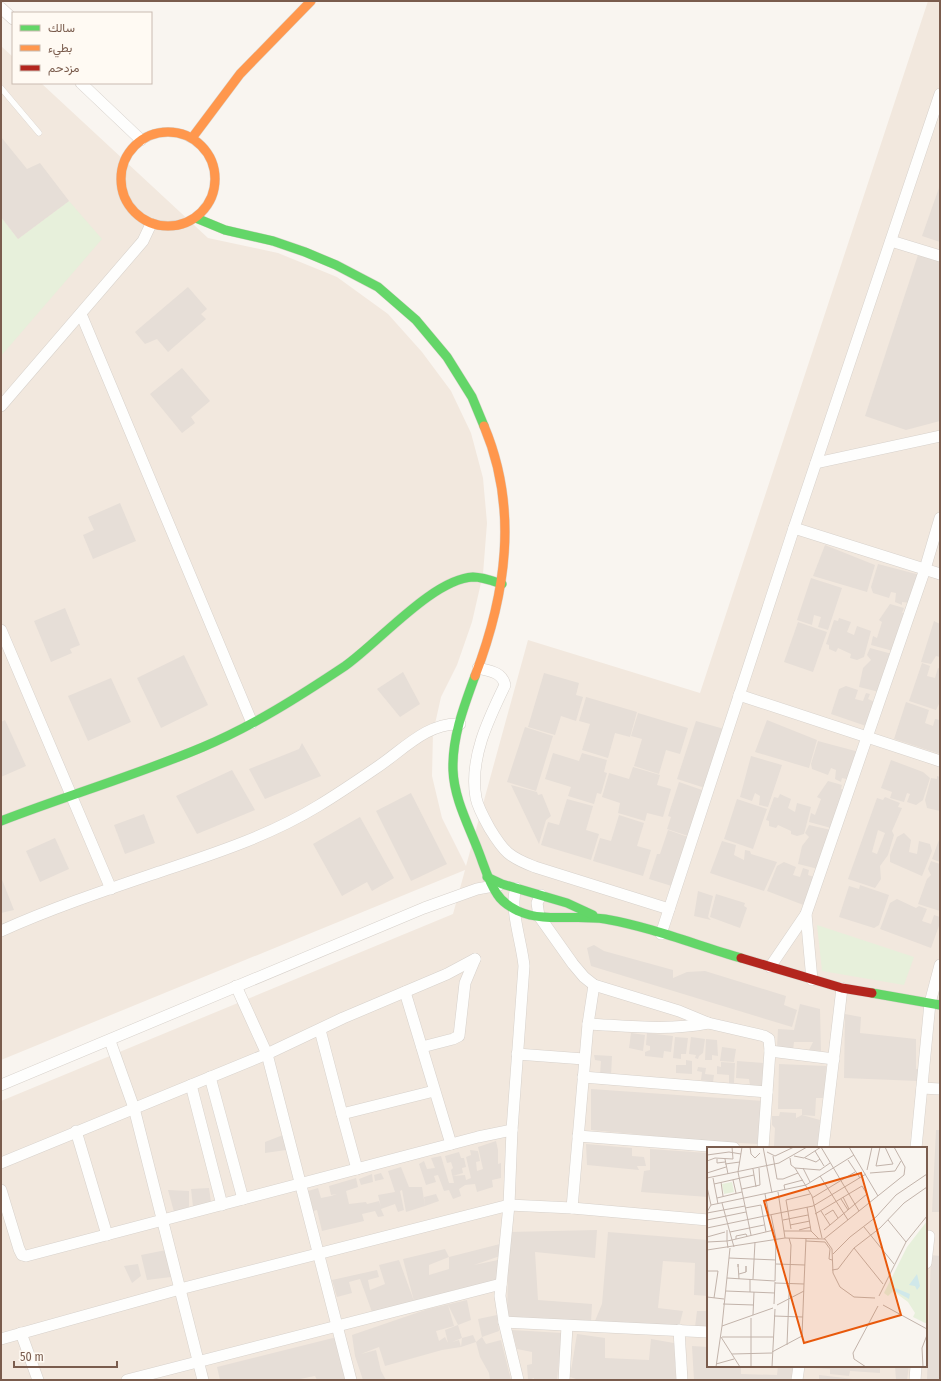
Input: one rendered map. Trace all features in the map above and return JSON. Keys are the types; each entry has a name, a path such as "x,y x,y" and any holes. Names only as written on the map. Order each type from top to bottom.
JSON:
{"street":[{"path":"192,138 240,74 310,1"},
{"path":"1,8 12,18"},
{"path":"82,84 141,140"},
{"path":"661,934 794,528 940,94"},
{"path":"166,132 179,133 192,138 204,148 213,161 216,177 214,193 207,207 196,218 182,225 166,227 151,224 138,217 128,206 122,192 120,178 123,163 130,150 141,140 153,134 166,132"},
{"path":"196,218 221,229 273,241 328,261 377,286 423,328 454,365 478,408 493,446 503,494 506,552 502,584 492,629 460,724 454,749 453,772 461,807 503,902 514,910 539,916 599,918"},
{"path":"1,406 143,241 151,224"},
{"path":"891,241 940,256"},
{"path":"80,314 252,723"},
{"path":"816,463 940,436"},
{"path":"770,967 806,914 926,569 940,518"},
{"path":"794,528 940,574"},
{"path":"1,821 197,749 252,723 300,696 357,658 430,596 452,581 472,577 488,579 502,584"},
{"path":"1,630 111,888"},
{"path":"478,668 499,674 504,678 505,685 482,739 474,773 476,800 502,848 516,859 535,867 669,909"},
{"path":"739,695 940,761"},
{"path":"1,931 34,916 111,888 208,856 260,836 316,807 378,768 426,733 447,723 460,724"},
{"path":"1,1085 110,1041 236,986 366,934 424,908 494,882 567,903 599,918 661,934 812,980 842,988 935,1004"},
{"path":"516,888 514,896 514,910 523,948 524,966 512,1130 509,1205 500,1296 504,1322 518,1380"},
{"path":"541,895 537,903 539,916 573,964 584,977 594,984 679,1011 708,1023 764,1036 769,1039 770,1051 764,1147"},
{"path":"806,914 812,980"},
{"path":"1,1163 267,1054 343,1018 447,974 475,959 465,983 459,1036 422,1047"},
{"path":"916,1147 922,1088 940,965"},
{"path":"572,1208 584,1059 594,984"},
{"path":"236,986 267,1054 351,1380"},
{"path":"823,1147 842,988"},
{"path":"405,992 451,1144"},
{"path":"588,1024 673,1028 708,1023"},
{"path":"320,1030 357,1170"},
{"path":"110,1041 134,1108 203,1380"},
{"path":"770,1051 834,1059"},
{"path":"517,1054 584,1059"},
{"path":"583,1076 767,1092"},
{"path":"210,1077 243,1199"},
{"path":"191,1085 222,1205"},
{"path":"922,1088 940,1089"},
{"path":"342,1114 434,1091"},
{"path":"1,1190 22,1255 29,1256 163,1219 357,1170 451,1144 512,1130"},
{"path":"76,1131 107,1235"},
{"path":"578,1136 721,1147"},
{"path":"1,1339 180,1289 509,1205 572,1208 707,1220"},
{"path":"927,1236 940,1237"},
{"path":"127,1380 501,1284"},
{"path":"504,1322 707,1332"},
{"path":"564,1380 567,1326"},
{"path":"679,1330 682,1380"},
{"path":"21,1333 38,1380"},
{"path":"797,1380 799,1367"},
{"path":"915,1380 916,1367"}],"lane":[{"path":"1,88 39,133"}],"shaded area":[{"path":"928,1 940,1 940,1380 1,1380 1,1101 453,914 465,870 1,1060 1,46 12,56 12,84 42,84 208,238 278,253 337,277 388,314 422,352 451,391 471,433 483,478 487,523 483,574 472,622 457,665 441,697 433,733 432,776 442,818 466,866 528,640 700,693"}],"green space":[{"path":"69,201 102,239 1,356 1,217 18,239"},
{"path":"817,925 914,957 904,985 822,971"}],"building":[{"path":"1,137 27,169 40,163 69,201 18,239 1,217"},
{"path":"940,185 940,242 922,236"},
{"path":"918,255 940,262 940,421 906,430 865,416"},
{"path":"188,287 207,309 201,314 206,319 168,352 157,339 145,344 135,332"},
{"path":"182,368 210,401 191,417 195,423 182,433 150,394"},
{"path":"120,503 136,541 93,559 83,535 94,530 88,517"},
{"path":"825,545 875,565 867,592 813,576"},
{"path":"878,564 920,575 910,603 902,602 902,605 895,602 896,593 891,592 889,598 873,593 871,587"},
{"path":"811,578 842,588 828,630 818,627 821,617 814,615 812,625 797,620"},
{"path":"890,604 904,608 902,613 906,613 893,651 871,645 873,636 877,638 882,622 879,620"},
{"path":"65,608 80,645 70,649 72,653 51,662 34,621"},
{"path":"839,618 851,622 847,632 854,635 857,626 871,631 864,657 857,660 850,658 851,654 838,648 836,652 829,649 829,645 826,644 834,620 838,621"},
{"path":"934,621 940,624 940,657 936,656 931,664 921,662"},
{"path":"798,622 827,632 813,672 784,662"},
{"path":"870,648 892,654 879,692 859,687 863,668 871,660 867,655"},
{"path":"184,655 208,705 161,728 137,678"},
{"path":"922,663 930,666 927,676 935,678 938,668 940,669 940,702 936,710 909,701"},
{"path":"403,672 420,704 400,717 377,689"},
{"path":"544,673 579,683 576,695 583,697 576,721 561,716 555,735 528,727"},
{"path":"111,678 131,722 88,741 68,696"},
{"path":"846,686 858,690 855,699 863,701 866,693 870,694 868,699 875,702 866,726 831,714 839,689"},
{"path":"586,697 637,712 630,737 615,733 608,758 582,750 590,724 579,721"},
{"path":"906,702 929,710 925,723 933,726 935,719 940,720 940,754 894,739"},
{"path":"638,713 688,728 680,754 666,750 659,774 634,766 642,739 631,736"},
{"path":"5,720 26,766 1,777 1,722"},
{"path":"767,720 817,740 809,768 755,752"},
{"path":"696,721 724,729 705,788 677,779"},
{"path":"525,727 553,736 536,791 507,782"},
{"path":"818,741 859,752 850,780 842,778 841,782 835,779 836,770 831,768 828,775 812,769 811,764"},
{"path":"302,743 321,776 265,799 249,769 299,749"},
{"path":"553,753 579,761 582,753 607,760 604,772 607,773 601,794 597,793 594,804 568,796 571,787 545,779"},
{"path":"751,756 782,765 768,807 759,805 760,796 755,793 752,801 740,797"},
{"path":"891,760 923,772 930,778 923,800 916,805 907,802 910,794 907,793 904,802 890,798 892,792 881,788"},
{"path":"633,767 660,775 657,785 671,789 663,817 647,813 645,821 618,813 620,803 602,797 609,773 629,779"},
{"path":"232,770 255,810 197,834 176,796"},
{"path":"937,776 940,777 940,811 927,808 925,800 931,778 937,779"},
{"path":"828,781 842,785 841,789 845,790 831,828 809,822 811,813 815,815 821,799 817,797"},
{"path":"679,782 705,791 691,837 667,829 671,817 668,816"},
{"path":"511,785 537,792 538,795 542,794 551,816 546,820 539,844"},
{"path":"411,793 447,864 411,881 376,811"},
{"path":"780,794 791,799 788,808 795,812 797,803 811,807 804,834 797,836 791,834 791,831 778,825 776,828 769,826 769,821 766,820 774,797 778,798"},
{"path":"885,797 900,803 898,807 902,808 892,831 894,835 888,855 880,866 881,879 875,888 848,879 877,798 883,800","holes":["878,830 885,833 877,854 872,852"]},
{"path":"567,799 593,806 586,830 599,834 591,860 541,845 548,822 559,825"},
{"path":"737,799 767,809 753,849 724,839"},
{"path":"144,814 155,843 125,854 114,825"},
{"path":"619,815 644,823 637,846 651,850 643,876 593,861 600,838 611,841"},
{"path":"360,817 394,878 372,891 367,882 342,896 313,844"},
{"path":"809,825 831,830 818,869 798,864 802,846 809,837 805,833"},
{"path":"668,830 691,838 675,887 649,879 657,854 660,854"},
{"path":"904,833 911,840 909,852 917,854 919,841 930,844 932,851 922,876 890,862 890,855 897,837"},
{"path":"940,837 940,862 932,859"},
{"path":"55,838 69,869 40,882 26,851"},
{"path":"722,841 736,845 734,855 744,860 745,850 750,851 751,854 777,862 764,891 710,873"},
{"path":"931,861 940,864 940,911 918,904 927,879 931,875 928,869"},
{"path":"784,862 796,867 793,875 800,877 803,868 809,870 808,875 814,877 806,906 767,891 777,866"},
{"path":"1,877 14,910 1,913"},
{"path":"860,885 889,895 879,925 874,928 839,917 849,886 859,889"},
{"path":"698,891 713,896 708,917 711,920 694,916"},
{"path":"716,894 745,903 744,906 747,908 740,928 710,917"},
{"path":"897,899 916,908 919,906 927,909 922,921 931,924 934,915 940,917 940,923 931,948 880,929 890,903"},
{"path":"594,945 604,951 673,970 673,978 687,972 705,971 786,996 784,1005 797,1010 792,1027 591,966 587,948"},
{"path":"800,1004 820,1009 821,1051 809,1050 813,1042 794,1042 793,1050 777,1048 778,1029 794,1030"},
{"path":"845,1014 861,1017 860,1033 916,1039 916,1069 919,1069 918,1081 844,1078"},
{"path":"631,1033 645,1035 643,1051 629,1048"},
{"path":"647,1033 673,1036 671,1052 664,1051 663,1058 645,1056 645,1052 650,1050 650,1046 646,1045"},
{"path":"675,1037 688,1038 686,1054 681,1054 681,1059 673,1058"},
{"path":"691,1037 705,1039 703,1053 698,1059 695,1058 696,1055 689,1054"},
{"path":"706,1039 717,1040 718,1056 712,1055 712,1060 705,1060"},
{"path":"722,1047 736,1049 734,1062 720,1061"},
{"path":"594,1055 612,1056 611,1076 600,1075 601,1061 595,1060"},
{"path":"686,1060 692,1061 692,1074 676,1073 676,1065 686,1065"},
{"path":"737,1061 765,1063 763,1086 750,1085 749,1079 736,1078"},
{"path":"721,1062 735,1063 734,1083 729,1083 729,1075 717,1074 717,1066 721,1067"},
{"path":"779,1064 826,1066 825,1098 816,1098 815,1116 802,1115 802,1109 778,1109"},
{"path":"698,1067 706,1068 705,1074 714,1075 713,1082 701,1080 702,1072 697,1071"},
{"path":"591,1089 764,1101 758,1144 707,1141 591,1130"},
{"path":"780,1112 796,1113 796,1118 802,1115 820,1120 818,1147 774,1146 775,1128 772,1125 772,1116 779,1116"},
{"path":"936,1130 940,1130 940,1212 932,1212"},
{"path":"283,1135 286,1150 265,1153 265,1142"},
{"path":"496,1141 498,1150 498,1164 501,1163 501,1178 492,1180 493,1187 477,1192 475,1184 465,1185 459,1189 461,1196 453,1199 449,1190 444,1191 438,1175 434,1176 436,1182 426,1185 419,1164 424,1161 427,1169 435,1168 431,1158 441,1156 449,1183 454,1183 451,1170 453,1168 451,1162 447,1163 445,1156 459,1152 461,1158 464,1158 466,1167 462,1168 463,1173 453,1176 465,1175 466,1180 471,1178 466,1157 471,1155 470,1150 478,1151 480,1161 476,1162 477,1171 483,1169 478,1147"},
{"path":"586,1144 632,1148 632,1156 644,1157 646,1166 637,1166 639,1170 587,1165"},
{"path":"650,1149 707,1153 707,1197 641,1192 644,1171 650,1170"},
{"path":"401,1167 409,1187 422,1187 425,1206 406,1212 402,1190 400,1191 404,1210 398,1212 395,1204 381,1209 384,1216 378,1217 375,1211 362,1214 364,1221 322,1231 317,1210 313,1211 308,1191 318,1188 321,1198 331,1196 337,1194 331,1195 329,1186 356,1178 358,1187 346,1191 349,1204 366,1202 367,1204 379,1201 381,1207 378,1195 395,1192 388,1171"},
{"path":"381,1173 384,1179 375,1181 374,1175"},
{"path":"372,1174 373,1182 361,1185 359,1179"},
{"path":"209,1188 211,1202 193,1207 191,1189"},
{"path":"168,1190 189,1191 189,1207 174,1212"},
{"path":"436,1194 439,1201 425,1206 424,1197"},
{"path":"597,1230 595,1258 535,1252 538,1300 592,1304 591,1322 507,1317 509,1232"},
{"path":"608,1232 707,1240 707,1296 694,1295 695,1263 663,1261 658,1308 683,1311 679,1327 595,1321 602,1304"},
{"path":"500,1244 500,1256 474,1265 498,1260 498,1281 454,1290 434,1297 372,1312 360,1279 349,1282 352,1293 337,1297 332,1280 377,1270 379,1277 368,1280 370,1290 385,1284 379,1265 399,1260 414,1301 403,1259 445,1249 449,1257","holes":["449,1257 449,1269 429,1275 429,1265"]},
{"path":"166,1250 171,1277 147,1280 141,1255"},
{"path":"931,1255 940,1256 940,1380 927,1380"},
{"path":"138,1264 141,1276 132,1283 124,1266"},
{"path":"467,1300 471,1320 458,1325 462,1338 452,1342 459,1340 461,1347 442,1350 385,1366 379,1347 361,1354 376,1350 381,1371 386,1380 363,1380 355,1356 352,1335 428,1309","holes":["448,1305 458,1325 445,1330 448,1343 445,1337 439,1341 436,1331 454,1326"]},
{"path":"697,1311 707,1311 707,1327 695,1327"},
{"path":"497,1315 499,1331 482,1337 478,1319"},
{"path":"512,1330 562,1333 557,1380 534,1380 534,1378 528,1380 527,1365 532,1364 532,1352 517,1349"},
{"path":"577,1334 605,1338 605,1358 649,1360 651,1339 674,1343 676,1380 576,1380 570,1377"},
{"path":"473,1335 476,1342 461,1347 462,1338"},
{"path":"337,1337 348,1379 317,1380 315,1376 295,1380 220,1380 217,1367"},
{"path":"482,1337 486,1344 501,1340 511,1380 490,1380 489,1373 480,1357 476,1342"},
{"path":"692,1346 707,1347 707,1367 741,1367 741,1374 777,1375 778,1367 795,1367 793,1380 694,1380"},
{"path":"880,1367 880,1373 850,1371 849,1376 830,1374 830,1369 813,1368"},
{"path":"895,1367 909,1367 907,1380 896,1380"},
{"path":"819,1375 853,1379 853,1380 819,1380"}],"traffic: fast":[{"path":"196,218 225,230 273,241 305,252 336,265 378,287 416,320 447,357 472,397 484,426"},
{"path":"1,821 178,757 240,730 345,666 407,613 441,588 457,580 476,577 502,584"},
{"path":"475,676 463,710 454,746 454,780 462,811 486,873 499,897 506,904 528,915 539,917 583,917 622,922 656,931 741,958"},
{"path":"487,877 502,884 567,903 593,915"},
{"path":"872,993 940,1005"}],"traffic: slow":[{"path":"192,138 240,74 311,1"},
{"path":"159,132 177,132 186,135 202,145 212,161 215,170 215,179 215,188 212,197 202,213 186,223 177,226 159,226 150,223 134,213 124,197 121,188 121,170 124,161 134,145 150,135 159,132"},
{"path":"475,676 486,645 494,614 501,583 504,552 505,520 502,489 495,457 484,426"}],"traffic: jam":[{"path":"741,958 842,988 872,993"}]}
